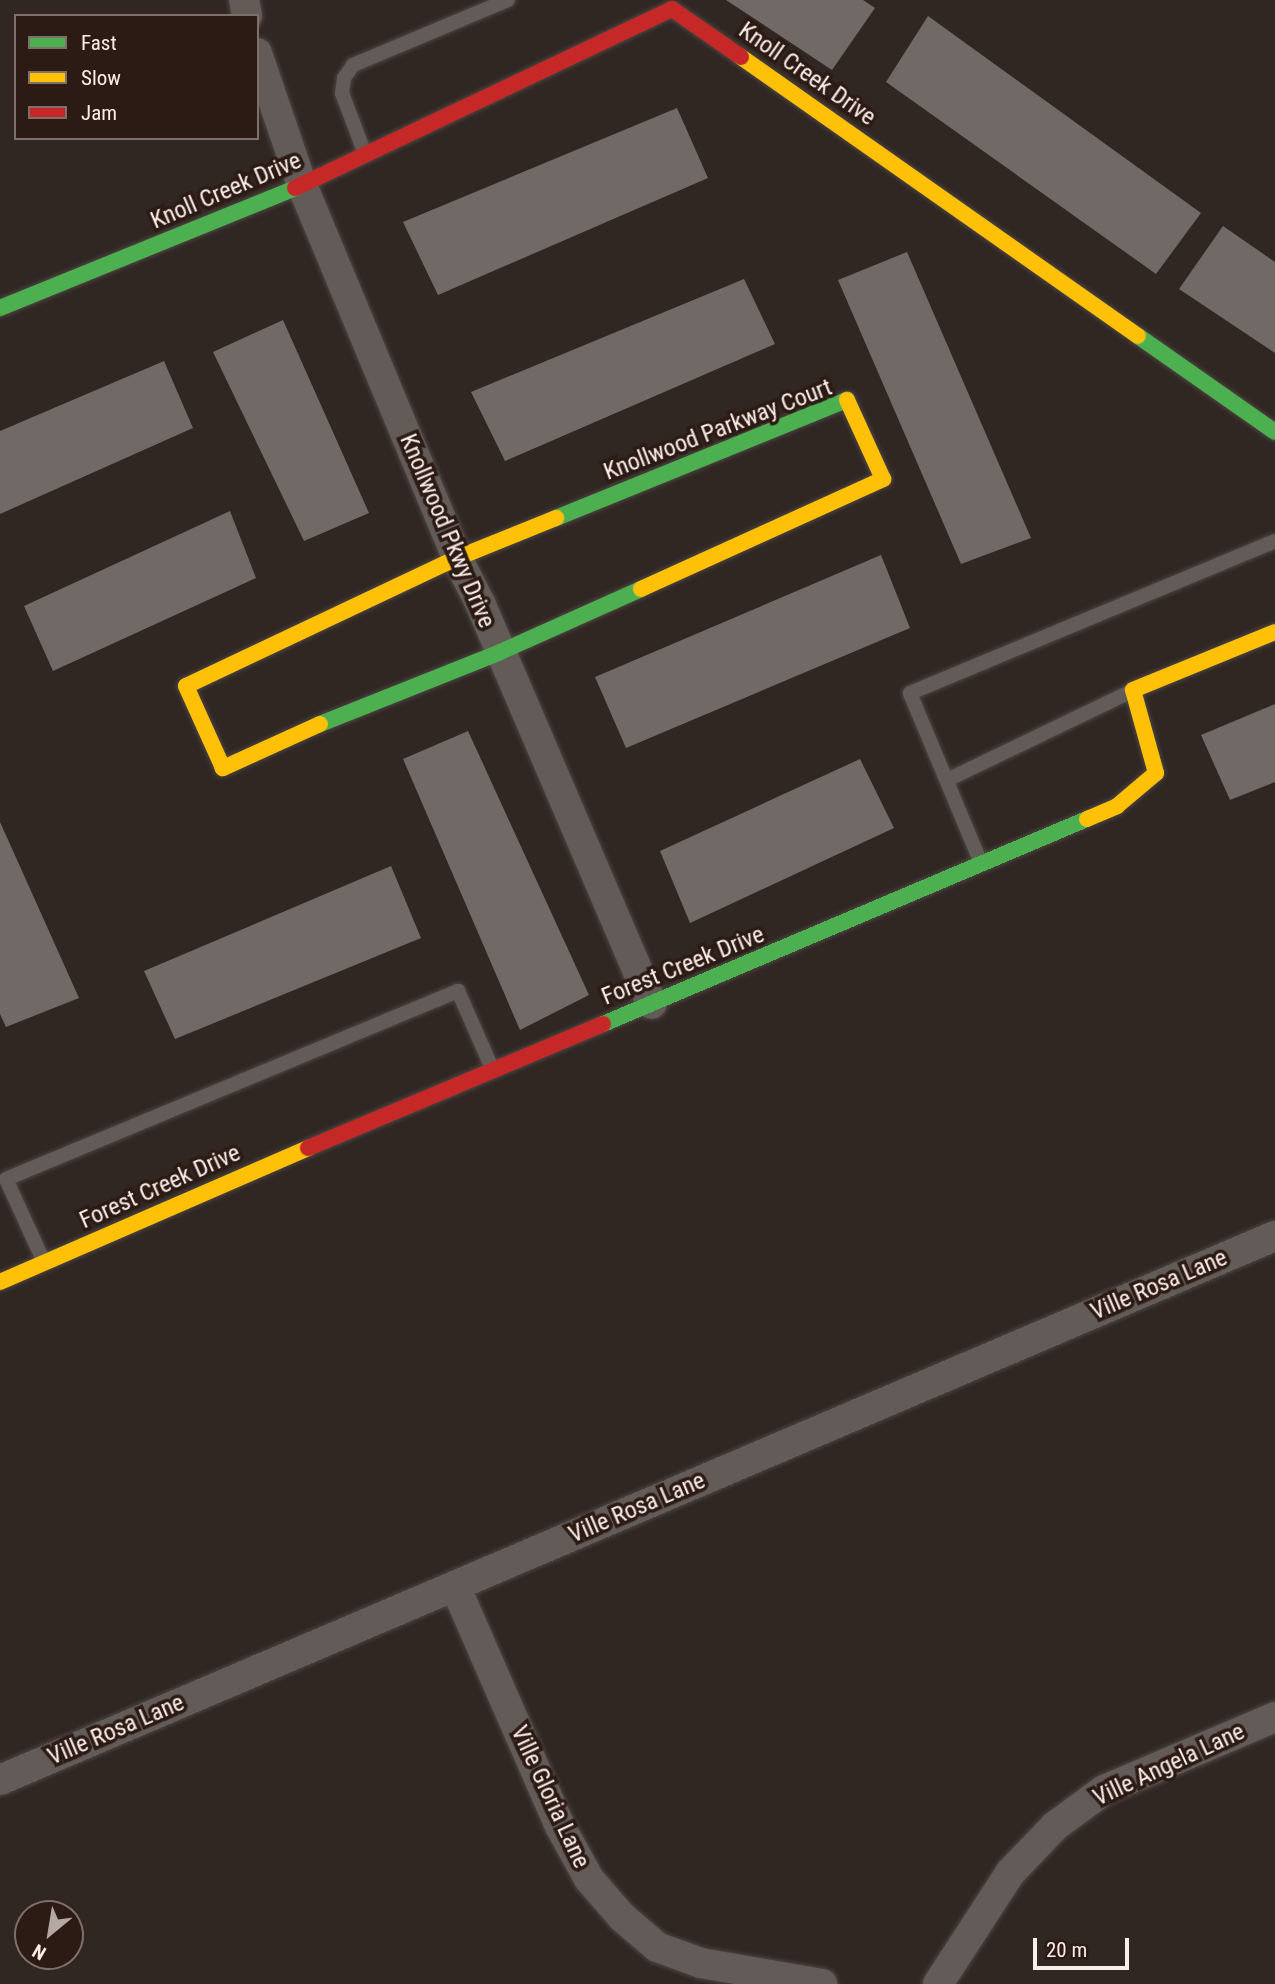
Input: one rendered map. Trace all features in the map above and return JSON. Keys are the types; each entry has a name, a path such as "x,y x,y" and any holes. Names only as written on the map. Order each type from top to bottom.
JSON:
{"street":[{"name":"Knoll Creek Drive","path":"0,308 302,185 667,4 1275,432"},
{"name":"Knollwood Pkwy Drive","path":"259,59 302,185 457,558 480,603 498,653 652,1004"},
{"name":"Knollwood Parkway Court","path":"847,400 883,479 498,653 352,709 223,768 187,686 457,558 847,400"},
{"path":"1133,690 1275,632"},
{"name":"Forest Creek Drive","path":"0,1282 492,1068 652,1004 1116,806 1156,773 1133,690"},
{"name":"Ville Rosa Lane","path":"0,1780 1275,1236"},
{"name":"Ville Gloria Lane","path":"455,1586 560,1826 589,1879 622,1917 657,1947 701,1963 822,1984"},
{"name":"Ville Angela Lane","path":"938,1984 1010,1872 1055,1826 1104,1790 1275,1717"}],"lane":[{"path":"366,155 342,93 344,78 353,65 508,0"},
{"path":"981,865 910,693 1275,541"},
{"path":"947,780 1133,690"},
{"path":"44,1263 6,1179 458,990 492,1068"}],"building":[{"path":"726,0 863,0 875,8 832,70"},
{"path":"928,16 1201,213 1156,274 886,82"},
{"path":"677,108 708,178 438,295 403,222"},
{"path":"1223,226 1275,262 1275,353 1179,289"},
{"path":"907,252 1031,538 961,564 838,280"},
{"path":"744,279 775,344 505,461 471,392"},
{"path":"283,320 369,513 304,541 213,352"},
{"path":"164,361 193,428 0,514 0,431"},
{"path":"230,511 256,578 53,671 24,606"},
{"path":"881,555 910,628 626,748 595,677"},
{"path":"1275,704 1275,782 1230,800 1201,735"},
{"path":"468,731 589,995 520,1030 403,759"},
{"path":"860,759 894,828 690,923 660,851"},
{"path":"0,822 79,998 6,1027 0,1014"},
{"path":"391,866 421,938 175,1039 144,971"}],"traffic: fast":[{"path":"0,308 295,188"},
{"path":"1138,336 1275,432"},
{"path":"556,518 847,400"},
{"path":"320,724 498,653 641,589"},
{"path":"603,1024 1087,819"}],"traffic: slow":[{"path":"741,57 1138,336"},
{"path":"641,589 883,479 847,400"},
{"path":"320,724 223,768 186,686 457,558 556,518"},
{"path":"1087,819 1117,806 1156,773 1133,690 1275,632"},
{"path":"0,1282 308,1148"}],"traffic: jam":[{"path":"295,188 672,9 741,57"},
{"path":"308,1148 603,1024"}]}
